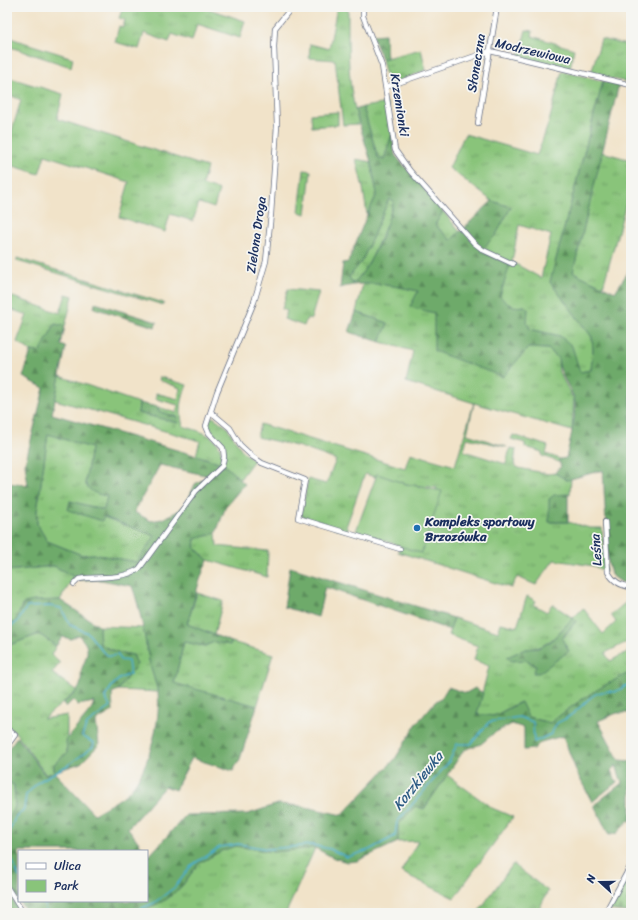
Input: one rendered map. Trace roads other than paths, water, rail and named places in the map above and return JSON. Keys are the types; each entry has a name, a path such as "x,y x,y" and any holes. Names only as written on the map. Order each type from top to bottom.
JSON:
{"street":[{"name":"Zielona Droga","path":"74,584 79,579 116,577 126,575 139,569 196,491 219,469 224,462 224,448 209,433 206,426 217,392 254,302 266,260 272,214 277,126 274,47 275,28 292,7"},
{"name":"Krzemionki","path":"363,7 363,16 382,66 395,150 410,171 474,244 483,250 513,264"},
{"name":"Słoneczna","path":"478,123 497,7"},
{"name":"Modrzewiowa","path":"386,87 490,51 631,85"},
{"path":"211,412 230,428 240,445 253,457 262,463 305,480 298,518 400,549"},
{"name":"Leśna","path":"605,522 608,572 611,577 623,586 631,587"},
{"path":"7,728 15,736 7,746"},
{"path":"605,912 631,865"},
{"path":"7,887 23,913"}],"waterway":[{"name":"Korzkiewka","path":"7,627 15,624 27,607 49,606 61,608 70,625 88,633 103,652 109,656 118,655 120,660 128,661 130,675 122,677 112,686 105,697 110,707 87,724 82,736 94,743 93,747 68,765 38,782 26,795 24,809 15,818 8,834 10,855 18,875"},
{"name":"Korzkiewka","path":"131,913 154,903 175,887 192,865 220,847 238,844 268,849 312,845 330,849 347,857 369,850 395,836 397,822 449,762 457,744 471,744 489,722 519,717 533,722 534,742 551,734 557,723 574,713 589,698 600,692 615,692 631,683"},
{"name":"Korzkiewka","path":"44,902 46,913"}],"place":[{"name":"Kompleks sportowy Brzozówka","path":"417,528"}]}
